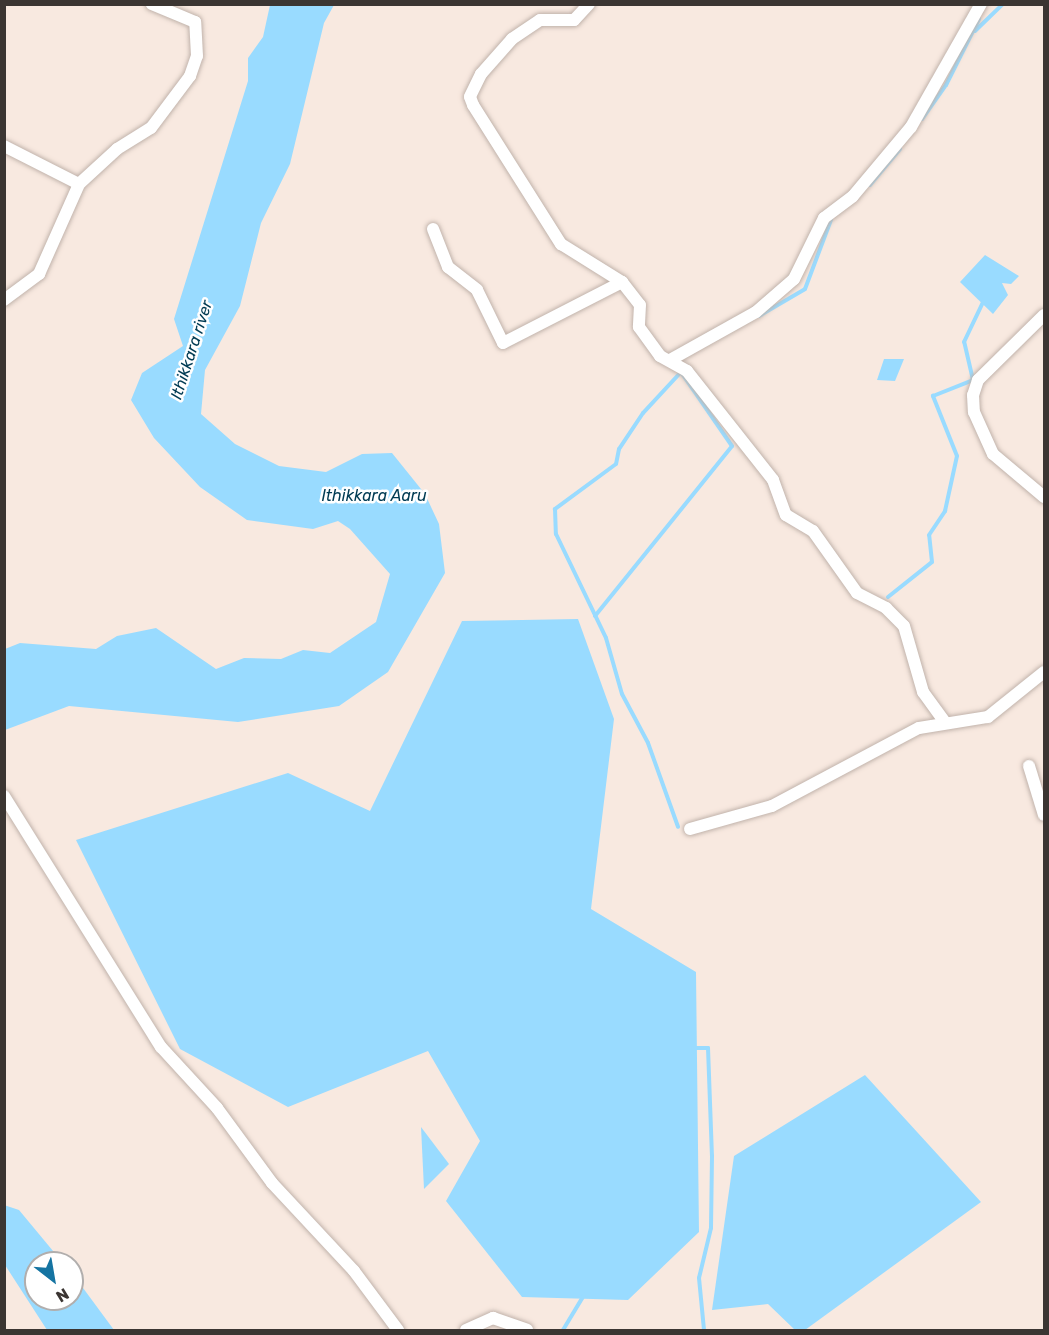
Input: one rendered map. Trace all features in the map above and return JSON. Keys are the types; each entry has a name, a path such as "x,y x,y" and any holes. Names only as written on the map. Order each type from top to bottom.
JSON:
{"street":[{"path":"4,300 39,274 80,184 117,149 151,128 190,76 197,56 195,22 189,15 152,4"},
{"path":"589,4 574,20 540,20 512,39 470,97 561,244 622,282 640,306 639,327 670,360 687,371 773,480 786,515 813,531 857,593 886,608 904,626 923,692 944,721"},
{"path":"670,360 756,312 794,279 824,218 853,196 911,127 981,4"},
{"path":"4,146 80,184"},
{"path":"433,229 448,267 477,290 503,343 622,282"},
{"path":"1044,315 978,380 973,395 974,412 993,454 1044,497"},
{"path":"690,829 772,806 920,728 944,721 988,717 1044,672"},
{"path":"1029,766 1044,815"},
{"path":"4,796 161,1047 217,1108 272,1183 354,1271 398,1330"},
{"path":"466,1330 493,1318 527,1330"}],"water":[{"name":"Ithikkara Aaru","path":"270,5 334,5 324,23 290,164 261,223 240,306 205,370 201,414 235,444 279,466 326,472 362,454 392,453 425,494 439,524 445,573 388,672 339,706 238,722 69,706 5,730 5,649 20,643 96,649 117,636 156,628 216,669 244,658 281,659 303,650 330,653 376,622 390,574 350,529 338,521 313,529 247,520 200,487 154,438 131,400 142,373 183,346 174,319 248,81 248,58 263,37"},
{"path":"985,255 1019,276 1011,284 1002,283 1008,295 993,314 960,282"},
{"path":"884,359 904,359 895,381 877,380"},
{"path":"578,619 614,719 591,909 696,972 699,1232 628,1300 522,1297 446,1201 480,1141 428,1051 288,1107 180,1049 76,840 288,773 370,811 462,621"},
{"path":"865,1075 981,1202 805,1330 795,1330 768,1304 712,1310 734,1156"},
{"path":"421,1127 449,1164 424,1189"},
{"path":"4,1205 19,1210 53,1251 24,1251 24,1294 5,1265"},
{"path":"84,1289 114,1330 47,1330 35,1311 84,1311"}],"waterway":[{"path":"975,31 1003,4"},
{"path":"922,119 946,85 979,19"},
{"path":"870,185 900,149"},
{"path":"759,316 805,289 831,220"},
{"path":"888,597 932,562 929,535 945,511 957,456 933,396 973,380 964,342 984,300"},
{"path":"595,616 732,446 681,372 643,413 619,449 616,464 555,509 556,534 606,638 622,694 648,743 678,827"},
{"path":"693,1048 708,1048 712,1156 711,1228 699,1278 704,1330"},
{"path":"563,1330 584,1295"}],"water label":[{"name":"Ithikkara river","path":"192,350"}]}
